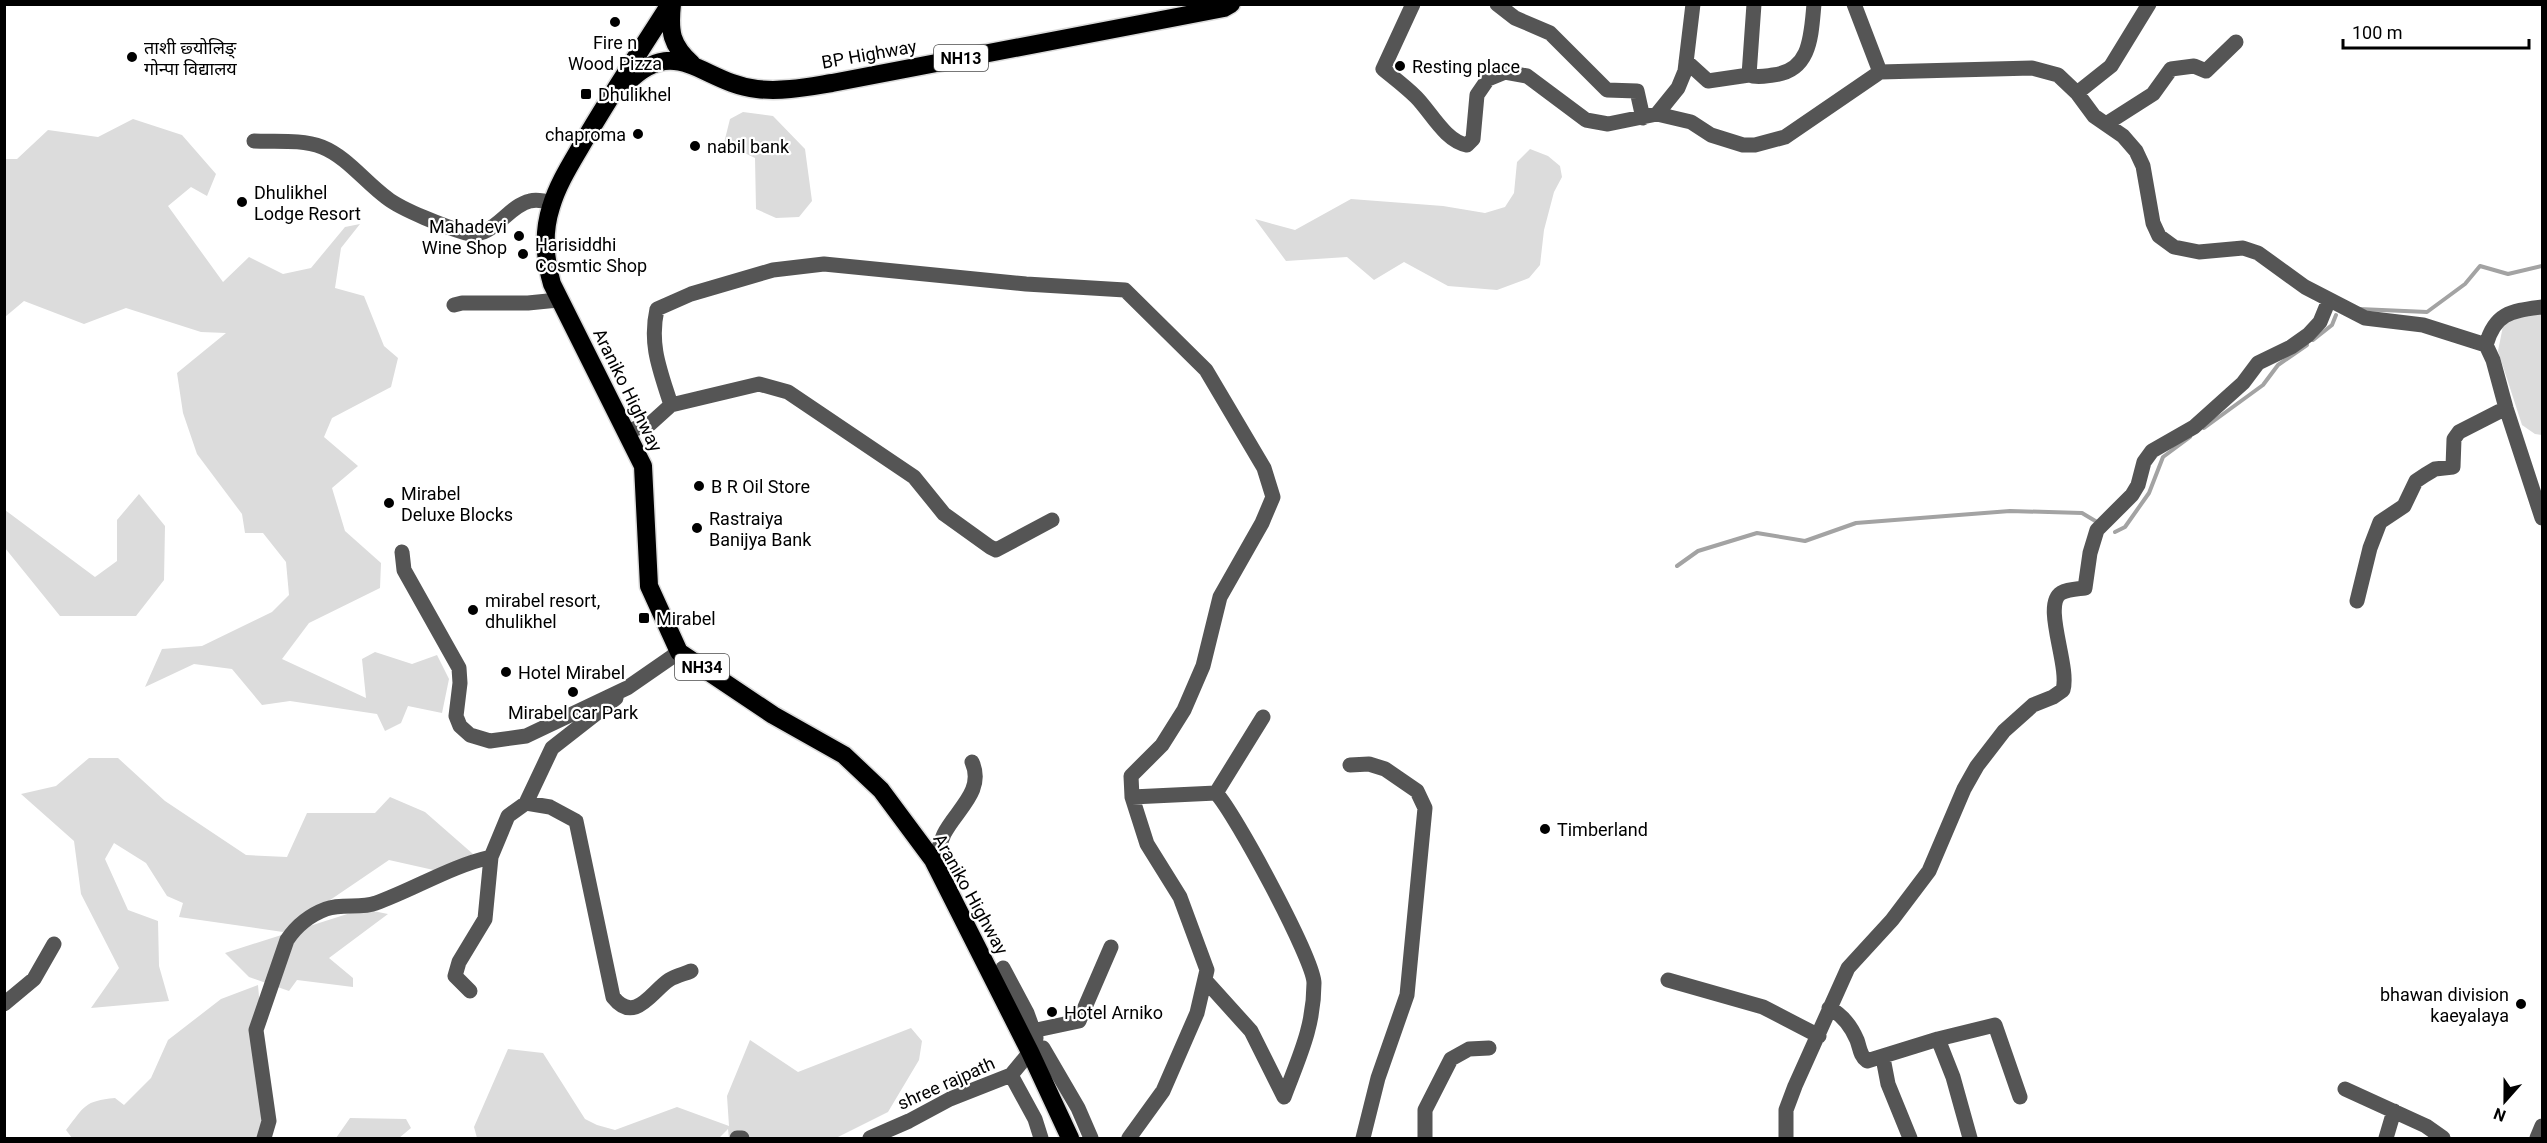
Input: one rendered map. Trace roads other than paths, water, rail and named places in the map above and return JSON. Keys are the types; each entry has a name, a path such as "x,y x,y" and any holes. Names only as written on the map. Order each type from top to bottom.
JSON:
{"highway":[{"name":"BP Highway","path":"671,4 670,26 674,41 679,52 694,66"},
{"name":"Araniko Highway","path":"671,4 604,107 558,189 547,221 548,271 558,300 643,466 649,586 679,652 773,715 844,755 881,790 933,860 1036,1050 1070,1138"},
{"name":"BP Highway","path":"604,107 628,81 650,64 670,59 694,66 738,86 777,91 832,83 1224,8 1231,4"}],"street":[{"path":"1413,4 1383,69 1414,95 1451,137 1467,145 1473,139 1477,96 1481,88 1488,79 1505,72 1527,76 1586,120 1608,124 1650,116 1691,122 1711,135 1743,145 1755,145 1785,137 1880,72 2032,68 2058,75 2077,93 2094,116 2123,136 2136,151 2143,166 2153,223 2159,236 2174,247 2199,252 2243,248 2258,253 2305,287 2353,313 2378,321 2422,325 2486,345"},
{"path":"1497,4 1515,18 1550,33 1607,90 1637,91 1650,116"},
{"path":"1650,116 1678,88 1685,71 1692,4"},
{"path":"1749,75 1754,4"},
{"path":"1686,61 1707,81 1749,75 1754,77 1785,74 1800,65 1806,55 1814,4"},
{"path":"1854,4 1880,72"},
{"path":"2077,93 2111,66 2149,4"},
{"path":"2106,124 2153,94 2170,69 2194,66 2206,70 2236,42"},
{"path":"254,141 309,143 322,147 335,153 396,205 467,233 474,234 490,228 527,201 552,203"},
{"path":"671,405 654,351 653,325 657,309 692,294 773,270 824,264 1026,284 1125,290 1206,370 1264,468 1273,497 1262,523 1220,597 1203,666 1184,710 1162,745 1131,776 1132,797 1147,844 1180,897 1207,970 1197,1014 1163,1090 1129,1138"},
{"path":"454,305 558,300"},
{"path":"1786,1138 1786,1110 1848,968 1892,920 1929,871 1964,789 1977,766 2004,731 2033,705 2063,690 2065,668 2053,610 2056,598 2062,593 2085,588 2090,554 2097,531 2132,495 2138,484 2144,462 2152,451 2194,427 2223,402 2258,363 2308,335 2320,322 2332,302"},
{"path":"2542,307 2506,313 2489,333 2486,345 2493,360 2506,408 2542,518"},
{"path":"625,432 650,424 671,405 759,384 788,392 914,477 945,514 990,548 996,550 1052,520"},
{"path":"2357,601 2370,548 2380,522 2404,506 2416,481 2425,474 2435,469 2453,467 2454,439 2458,432 2506,408"},
{"path":"402,552 404,570 459,668 460,683 456,716 460,726 470,735 490,741 526,736 627,688"},
{"path":"470,991 455,976 459,962 485,919 491,857 508,816 526,803 552,748 597,715 627,688 679,652"},
{"path":"1216,793 1263,717"},
{"path":"933,860 939,851 944,834 972,794 977,773 972,762"},
{"path":"1350,765 1369,764 1384,769 1417,791 1425,808 1407,995 1378,1078 1363,1138"},
{"path":"1132,797 1216,793"},
{"path":"1205,980 1251,1032 1284,1097 1310,1027 1314,980 1252,850 1227,805 1216,793"},
{"path":"526,803 550,807 576,821 613,997 619,1005 630,1008 645,1004 669,980 691,971"},
{"path":"264,1138 268,1121 256,1030 287,940 294,929 307,918 328,908 373,904 472,861 491,857"},
{"path":"4,1004 34,979 54,944"},
{"path":"1032,1031 1079,1021 1111,947"},
{"path":"1003,969 1027,1014 1036,1050 1078,1108 1091,1138"},
{"path":"1668,980 1763,1007 1819,1036"},
{"path":"1829,1008 1839,1013 1846,1021 1863,1058 1867,1061 1938,1039 1995,1025 2020,1097"},
{"path":"1938,1039 1953,1077 1970,1138"},
{"path":"1425,1138 1425,1110 1451,1059 1469,1049 1489,1048"},
{"name":"shree rajpath","path":"870,1138 909,1121 950,1099 1011,1076 1036,1050"},
{"path":"1882,1058 1888,1084 1910,1138"},
{"path":"1011,1076 1035,1119 1041,1138"},
{"path":"2345,1089 2426,1126 2443,1138"},
{"path":"2386,1138 2394,1111"},
{"path":"2537,1138 2542,1126"},
{"path":"737,1138 742,1138"}],"waterway":[{"path":"2359,309 2427,312 2465,284 2480,266 2508,274 2542,266"},
{"path":"2313,340 2332,325 2336,315"},
{"path":"2204,428 2263,385 2278,365 2307,345"},
{"path":"2115,532 2125,527 2149,493 2163,457 2190,437"},
{"path":"1677,566 1698,551 1757,533 1805,541 1856,523 2010,511 2082,513 2097,522"}],"place":[{"name":"Fire n Wood Pizza","path":"615,22"},
{"name":"ताशी छ्‍योलिङ् गोन्पा विद्यालय","path":"132,57"},
{"name":"Resting place","path":"1400,66"},
{"name":"Dhulikhel","path":"586,94"},
{"name":"chaproma","path":"638,134"},
{"name":"nabil bank","path":"695,146"},
{"name":"Dhulikhel Lodge Resort","path":"242,202"},
{"name":"Mahadevi Wine Shop","path":"519,236"},
{"name":"Harisiddhi Cosmtic Shop","path":"523,254"},
{"name":"B R Oil Store","path":"699,486"},
{"name":"Mirabel Deluxe Blocks","path":"389,503"},
{"name":"Rastraiya Banijya Bank","path":"697,528"},
{"name":"mirabel resort, dhulikhel","path":"473,610"},
{"name":"Mirabel","path":"644,618"},
{"name":"Hotel Mirabel","path":"506,672"},
{"name":"Mirabel car Park","path":"573,692"},
{"name":"Timberland","path":"1545,829"},
{"name":"bhawan division kaeyalaya","path":"2521,1004"},
{"name":"Hotel Arniko","path":"1052,1012"}]}
